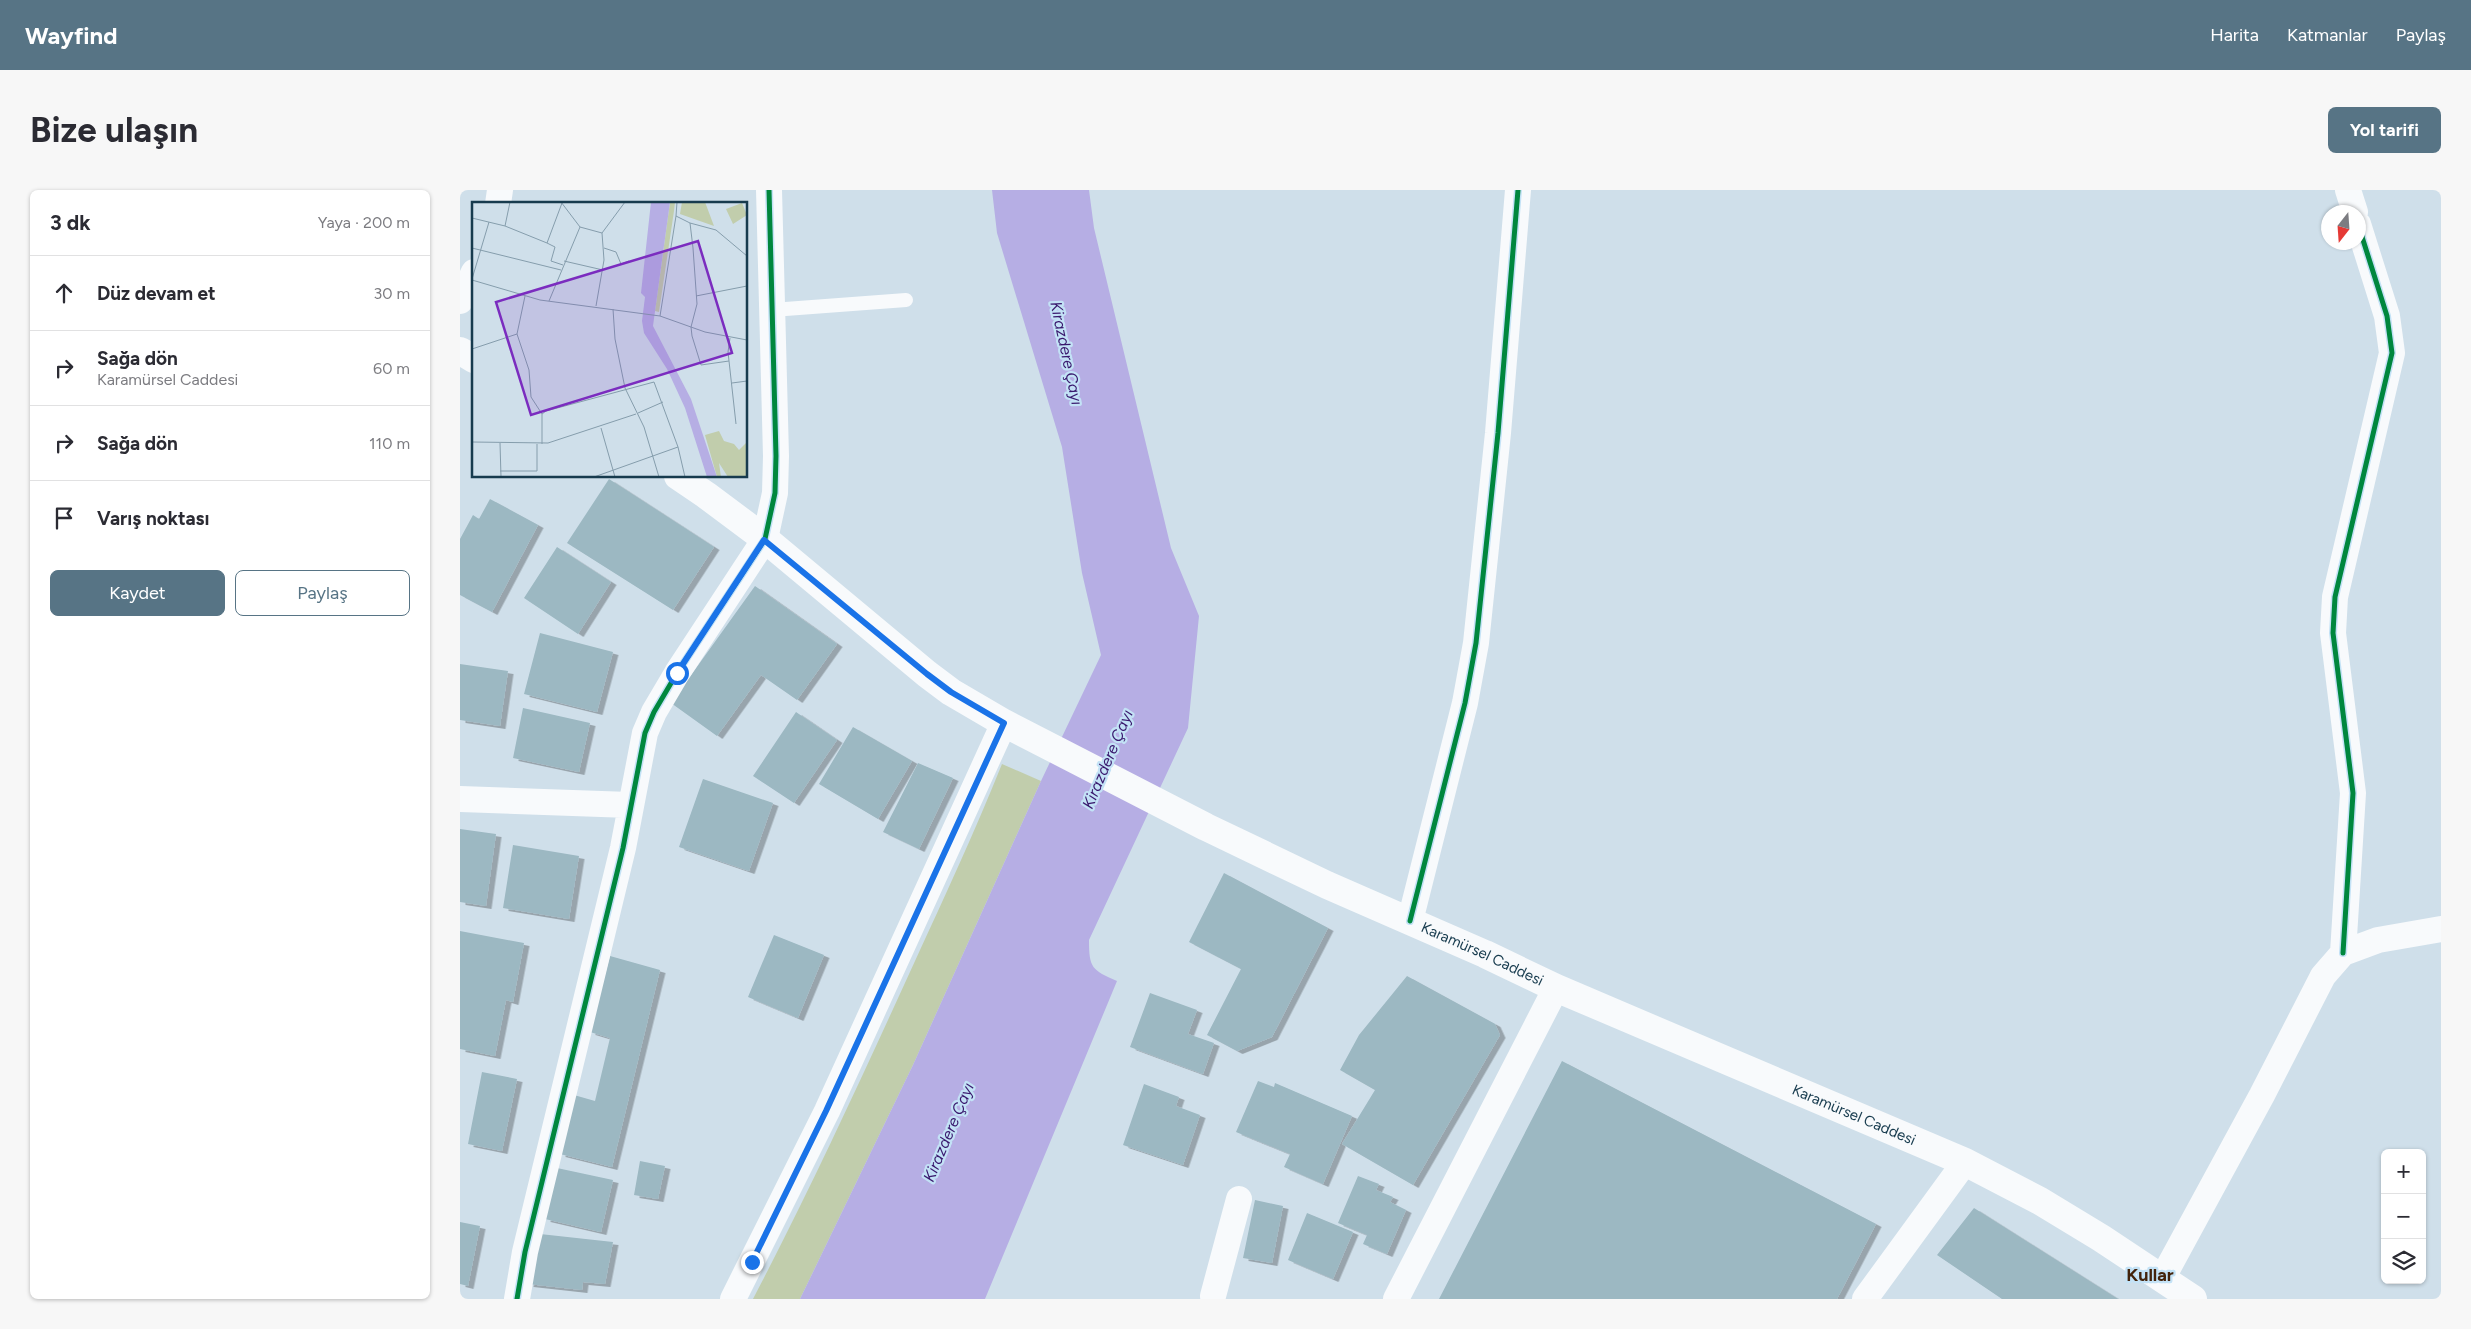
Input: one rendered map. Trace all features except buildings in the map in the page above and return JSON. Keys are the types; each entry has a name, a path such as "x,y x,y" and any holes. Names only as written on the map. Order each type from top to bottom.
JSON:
{"main road":[{"path":"460,351 472,358"},
{"name":"Karamürsel Caddesi","path":"681,478 764,540 927,674 951,692 1004,723 1206,827 1327,885 1556,988 1965,1162 2040,1201 2102,1238 2192,1299"}],"street":[{"path":"517,1299 525,1252 623,848 645,733 654,712 764,540 775,493 769,190"},
{"path":"1410,921 1465,703 1476,643 1498,433 1518,190"},
{"path":"2348,190 2353,205"},
{"path":"2343,953 2353,793 2333,633 2335,597 2392,353 2387,316 2366,249"},
{"path":"460,300 472,276"},
{"path":"733,1299 826,1111 1004,723"},
{"path":"460,799 630,805"},
{"path":"2162,1278 2262,1095 2323,976 2343,953 2378,940 2441,929"},
{"path":"1398,1298 1556,988"},
{"path":"1865,1299 1965,1162"},
{"path":"1207,1298 1239,1199"}],"lane":[{"path":"772,310 906,300"}],"green space":[{"path":"1002,764 1041,781 913,1065 800,1299 753,1299 856,1089 960,863"}],"water":[{"name":"Kirazdere Çayı","path":"992,190 1089,190 1094,228 1171,548 1199,616 1188,728 1089,940 1090,957 1094,967 1097,971 1117,981 985,1299 800,1299 913,1065 1041,781 1101,655 1082,573 1062,447 997,233"}],"cycle path":[{"path":"517,1299 525,1252 623,848 645,733 654,712 677,673 765,539 775,493 776,456 769,190"},
{"path":"1410,921 1465,703 1476,643 1498,433 1518,190"},
{"path":"2343,953 2353,793 2333,633 2335,597 2392,353 2387,316 2366,249"}],"district":[{"name":"Kullar","path":"2150,1275"}],"route":[{"path":"677,673 764,540 826,593 927,674 951,692 1004,723 826,1111 752,1262"}]}
